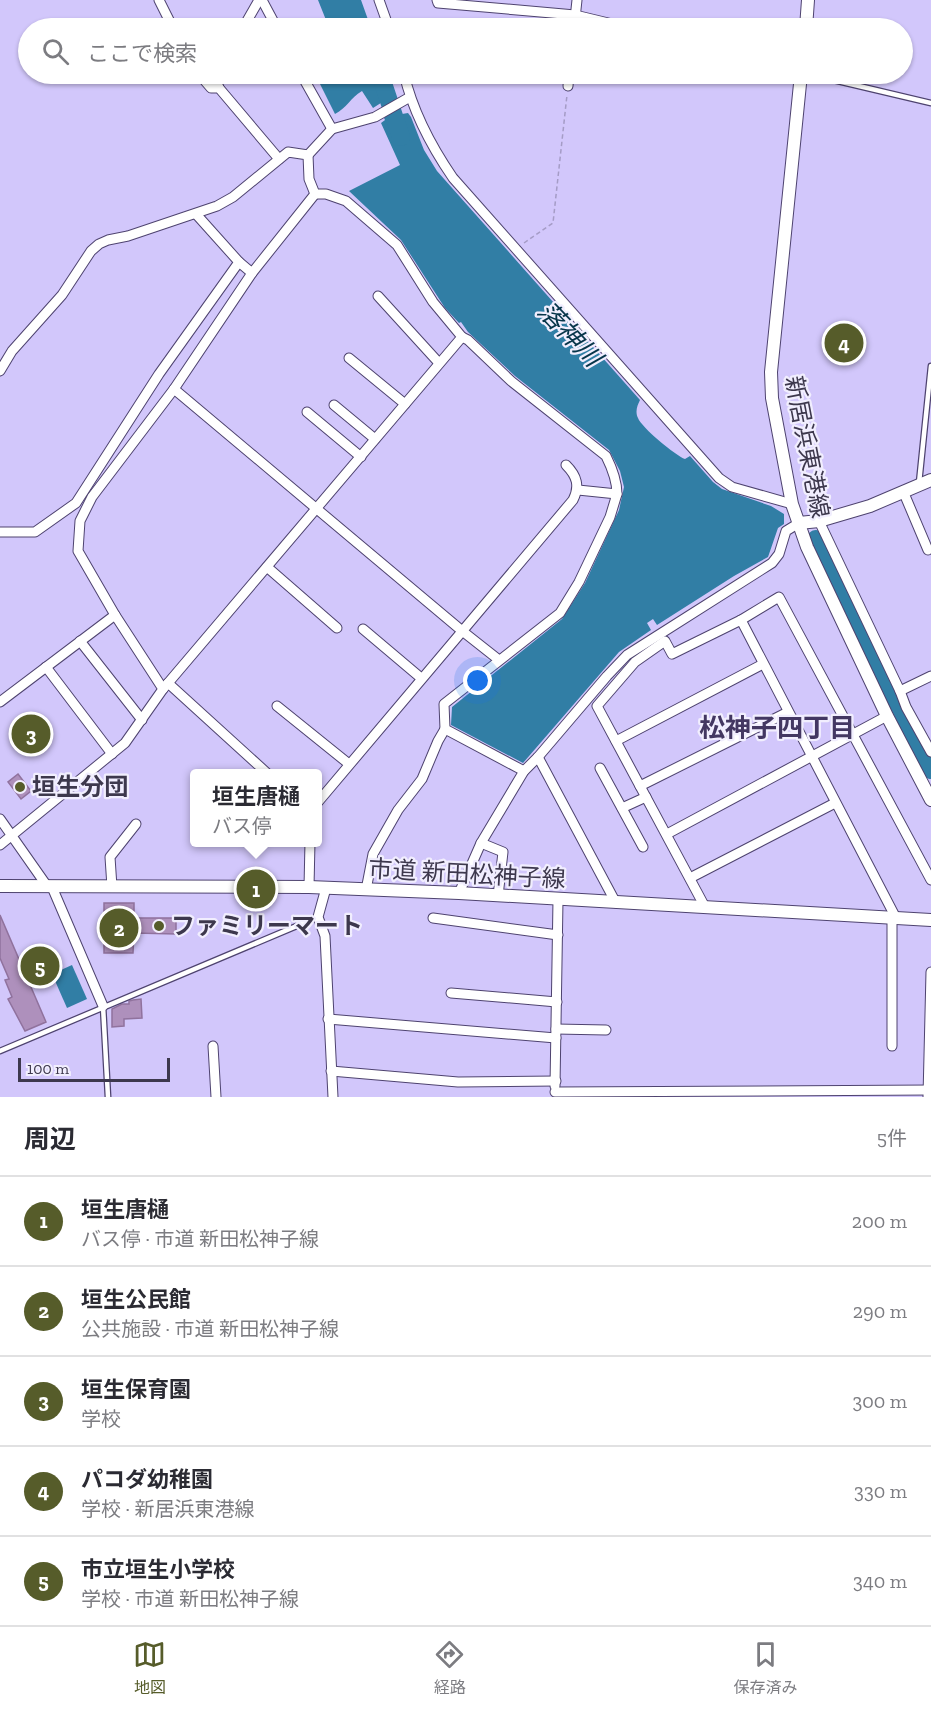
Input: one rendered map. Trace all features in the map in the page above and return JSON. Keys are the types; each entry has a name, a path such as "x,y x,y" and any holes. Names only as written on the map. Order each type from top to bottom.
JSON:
{"street":[{"path":"159,0 168,18"},
{"path":"249,18 260,0 271,18"},
{"path":"379,0 385,18"},
{"path":"437,0 438,3 587,18"},
{"path":"575,18 577,0"},
{"path":"807,18 808,0"},
{"path":"208,84 211,88 219,88"},
{"path":"218,84 279,159"},
{"path":"307,84 332,129"},
{"path":"406,84 410,98 435,153 453,178 719,478 732,487 792,504"},
{"name":"新居浜東港線","path":"800,84 771,372 772,398 792,504 807,547 887,716 931,800"},
{"path":"315,194 309,179 308,155 332,129 375,117 398,102 410,98"},
{"path":"0,370 12,351 62,295 91,251 99,244 217,206 233,197 288,152 308,155"},
{"path":"262,769 165,686 115,615 78,551 80,520 92,497 174,389 252,273 315,194"},
{"path":"315,194 326,194 346,201 397,245 433,302 462,337 511,381 606,456 613,472 617,494 610,517 579,582 560,613 444,704 445,729 422,779 398,810 373,854 366,890"},
{"path":"196,214 239,262 252,273"},
{"path":"0,532 35,532 76,502 159,374 239,262"},
{"path":"378,296 439,363"},
{"path":"0,845 125,743 165,686 462,337"},
{"path":"349,358 405,404"},
{"path":"174,389 461,630 500,660"},
{"path":"334,405 375,439"},
{"path":"307,412 361,457"},
{"path":"322,797 573,500 578,490 574,473 566,465"},
{"path":"459,893 480,843 524,771 627,655 731,587 772,564 779,554 786,531 799,523 819,522 870,506 925,482"},
{"path":"578,490 617,494"},
{"path":"903,491 928,550"},
{"path":"819,522 906,707 931,752"},
{"path":"267,567 337,628"},
{"path":"705,907 597,706 635,662 665,641 672,654 741,620 779,597 931,880"},
{"path":"0,702 115,615"},
{"path":"741,620 894,918 892,1046"},
{"path":"363,629 421,678"},
{"path":"80,641 142,720"},
{"path":"616,741 763,664"},
{"path":"46,667 112,754"},
{"path":"900,691 931,676"},
{"path":"277,706 349,764"},
{"path":"640,786 788,711"},
{"path":"666,834 887,716"},
{"path":"445,729 524,771"},
{"path":"538,757 616,903"},
{"path":"600,768 643,847"},
{"path":"622,808 646,797"},
{"path":"690,878 835,803"},
{"path":"0,819 50,886 103,1006"},
{"path":"112,887 110,857 136,824"},
{"path":"480,843 503,852 498,896"},
{"path":"309,887 310,847"},
{"name":"市道 新田松神子線","path":"0,886 309,887 459,893 931,920"},
{"path":"326,888 318,917 325,936 333,1097"},
{"path":"558,900 555,1095 929,1092 931,972"},
{"path":"433,918 558,934"},
{"path":"451,993 557,1002"},
{"path":"328,1019 556,1034 606,1030"},
{"path":"213,1046 216,1097"},
{"path":"331,1071 458,1082 555,1081"}],"lane":[{"path":"850,84 931,103"},
{"path":"925,482 931,366"},
{"path":"0,1051 318,917"},
{"path":"103,1006 108,1097"}],"path":[{"path":"524,243 553,223 568,86"}],"water":[{"path":"318,0 361,0 367,18 325,18"},
{"path":"320,84 392,84 395,94 373,108 362,91 335,114"},
{"path":"400,110 402,114 408,113 411,117 424,150 437,171 640,400 637,414 645,428 681,457 685,459 690,456 722,489 771,506 784,514 784,524 778,528 768,557 657,625 653,619 647,623 651,630 619,652 523,763 451,725 452,707 562,619 585,583 619,510 624,487 620,471 609,450 515,376 468,332 461,322 459,323 445,308 401,240 349,191 400,165 381,123 385,120 384,118"},
{"path":"72,965 87,999 67,1008 52,974"}],"building":[{"name":"垣生分団","path":"18,774 31,791 21,799 8,782"},
{"path":"104,903 134,903 134,918 176,918 176,934 134,933 133,953 104,953"},
{"path":"0,915 46,1022 25,1031 8,999 12,997 5,980 9,979 0,958"},
{"path":"141,999 142,1018 124,1019 124,1026 112,1027 112,1009 122,1004 129,1004 129,1001"}],"waterway":[{"name":"落神川","path":"383,84 401,137"},
{"name":"落神川","path":"816,539 892,699 931,770"}],"place":[{"name":"パコダ幼稚園","path":"844,343"},
{"name":"垣生保育園","path":"31,734"},
{"name":"垣生分団","path":"20,787"},
{"name":"垣生唐樋","path":"256,889"},
{"name":"ファミリーマート","path":"159,926"},
{"name":"垣生公民館","path":"119,928"},
{"name":"市立垣生小学校","path":"40,966"}],"district":[{"name":"松神子四丁目","path":"777,728"}]}
